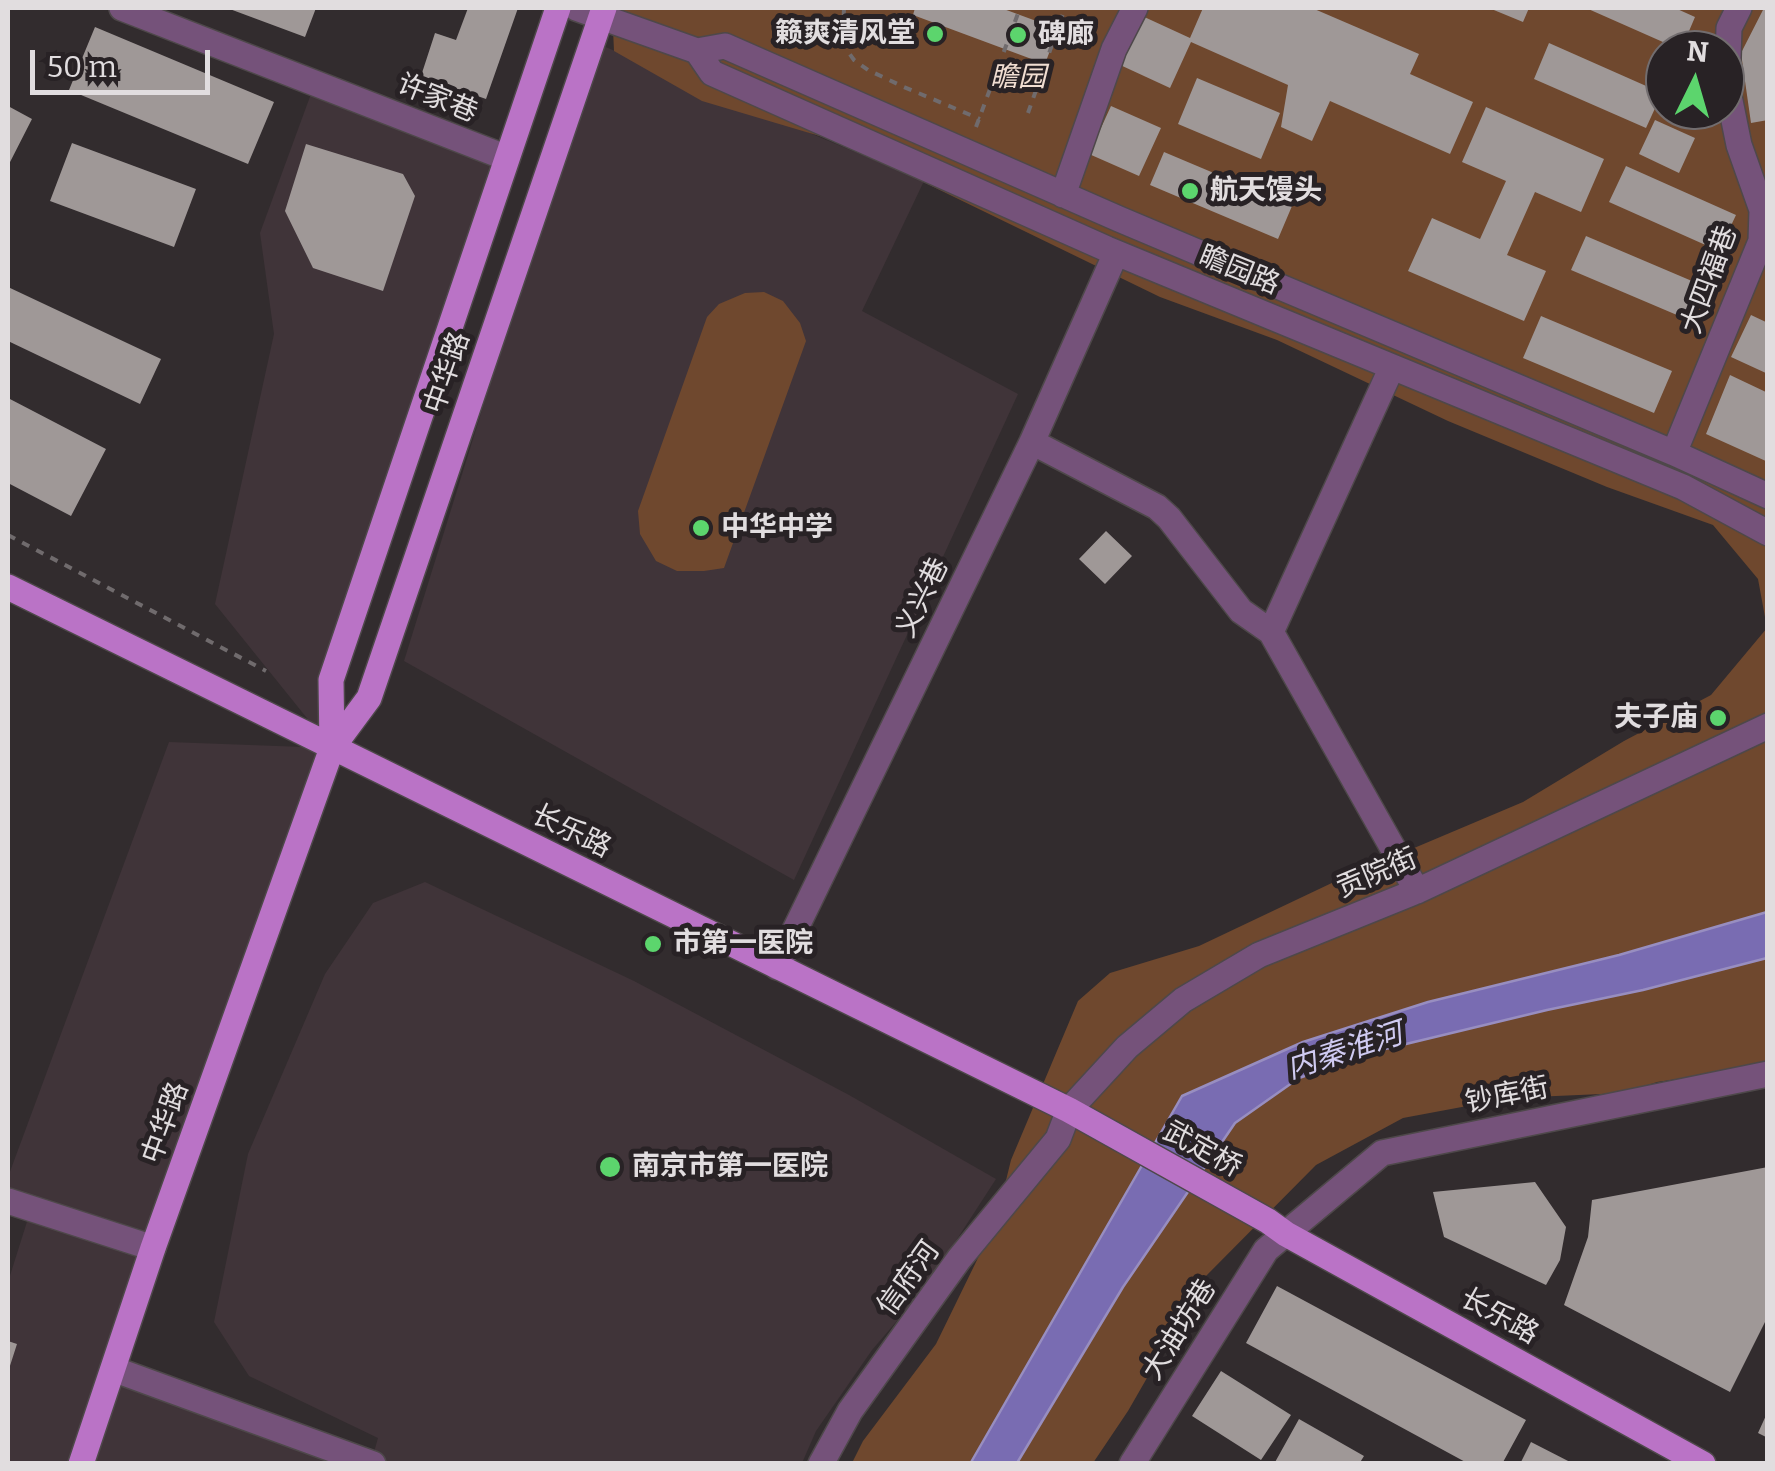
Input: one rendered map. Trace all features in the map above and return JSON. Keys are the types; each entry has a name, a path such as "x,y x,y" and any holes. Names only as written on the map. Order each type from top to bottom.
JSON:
{"main road":[{"name":"中华路","path":"332,748 331,680 558,8"},
{"name":"中华路","path":"81,1464 153,1248 332,748 369,698 604,8"},
{"name":"长乐路","path":"8,586 1107,1131"},
{"name":"武定桥","path":"1107,1131 1277,1228"},
{"name":"长乐路","path":"1277,1228 1703,1464"}],"street":[{"name":"许家巷","path":"122,8 507,158"},
{"name":"瞻园路","path":"576,8 697,51 725,46 1160,237 1768,496"},
{"path":"1063,195 1114,49 1135,8"},
{"name":"大四福巷","path":"1674,453 1762,242 1762,210 1739,145 1727,86 1729,28 1740,8"},
{"name":"瞻园路","path":"697,51 712,72 1111,251 1683,487 1768,534"},
{"name":"义兴巷","path":"777,966 1032,442 1111,251 1122,248 1128,240 1128,226 1119,219"},
{"path":"1147,266 1139,256 1140,245 1150,236 1160,237"},
{"path":"1272,632 1392,367"},
{"path":"1032,442 1157,507 1241,611 1272,632 1418,891"},
{"name":"贡院街","path":"1058,1139 1069,1110 1127,1047 1183,1000 1259,955 1418,891 1768,726"},
{"name":"钞库街","path":"1277,1228 1382,1152 1768,1074"},
{"name":"信府河","path":"821,1464 850,1411 959,1259 1058,1139"},
{"path":"8,1201 153,1248"},
{"name":"大油坊巷","path":"1132,1464 1277,1228"},
{"path":"113,1369 335,1456 373,1464"}],"path":[{"path":"844,8 842,33 854,60 904,87 980,118 1020,8"},
{"path":"1028,114 1065,8"},
{"path":"8,535 266,672"}],"shaded area":[{"name":"中华中学","path":"596,43 924,181 862,311 1018,394 794,880 404,661"},
{"path":"315,83 507,158 331,679 332,748 113,1368 338,1449 332,1463 8,1463 8,1282 31,1209 8,1201 8,1177 169,742 331,748 215,604 274,334 260,233"},
{"name":"南京市第一医院","path":"425,882 634,981 849,1095 996,1179 926,1287 872,1350 816,1431 802,1463 371,1463 378,1438 249,1376 214,1322 248,1154 325,974 373,903"}],"green space":[{"name":"瞻园","path":"612,8 1767,8 1767,628 1758,579 1713,525 1607,487 1448,421 1277,340 1160,297 843,143 702,101 614,51"},
{"path":"764,292 783,301 800,323 806,341 724,568 677,571 656,561 640,534 638,511 707,317 719,304 745,293"},
{"path":"1767,628 1767,1061 1657,1082 1625,1093 1510,1098 1403,1118 1316,1165 1205,1277 1128,1411 1093,1463 852,1463 863,1441 936,1344 996,1221 1011,1160 1078,1001 1110,973 1199,946 1336,881 1523,802 1624,741 1711,695"}],"water":[{"name":"内秦淮河","path":"1767,912 1767,958 1381,1050 1299,1078 1235,1123 1123,1287 1017,1463 970,1464 1182,1096 1303,1042 1428,1002 1619,955"}],"building":[{"path":"227,8 316,8 305,37"},
{"path":"468,8 518,8 486,99 421,76 435,33 456,40"},
{"path":"915,8 1001,8 1058,29 1045,64 913,15"},
{"path":"1203,8 1312,8 1419,54 1410,74 1473,102 1450,154 1330,101 1312,141 1281,127 1288,85 1191,42 1170,88 1118,64 1140,15 1190,38"},
{"path":"1489,8 1529,8 1523,22"},
{"path":"1586,8 1675,8 1695,17 1689,30 1645,30 1645,34"},
{"path":"1764,8 1768,8 1768,120 1751,123 1745,45"},
{"path":"95,27 274,102 248,164 69,90"},
{"path":"1549,43 1645,85 1645,128 1534,79"},
{"path":"1197,78 1280,113 1261,159 1178,124"},
{"path":"8,106 32,119 8,166"},
{"path":"1111,106 1161,128 1139,176 1089,154"},
{"path":"1486,107 1604,159 1581,212 1535,192 1507,255 1546,271 1524,321 1408,271 1432,218 1480,239 1506,181 1462,162"},
{"path":"1650,130 1677,130 1695,138 1679,173 1639,154"},
{"path":"72,143 196,189 174,247 50,201"},
{"path":"306,144 403,174 415,196 383,291 313,268 285,211"},
{"path":"1164,152 1292,206 1278,239 1150,185"},
{"path":"1626,166 1736,215 1719,251 1609,202"},
{"path":"1586,236 1699,284 1684,318 1571,270"},
{"path":"8,287 161,359 140,404 8,341"},
{"path":"1751,315 1768,323 1768,374 1731,357"},
{"path":"1541,316 1672,371 1654,413 1523,358"},
{"path":"1730,375 1768,393 1768,462 1706,434"},
{"path":"8,398 106,449 71,516 8,483"},
{"path":"1106,531 1132,556 1105,584 1079,559"},
{"path":"1768,1167 1768,1316 1730,1392 1564,1305 1588,1237 1592,1200"},
{"path":"1535,1182 1566,1227 1560,1260 1546,1285 1444,1237 1433,1192"},
{"path":"1277,1286 1526,1420 1502,1464 1469,1464 1246,1343"},
{"path":"8,1341 17,1344 8,1372"},
{"path":"1221,1371 1291,1415 1261,1460 1192,1416"},
{"path":"1768,1411 1768,1438 1758,1433"},
{"path":"1299,1419 1364,1456 1359,1464 1274,1464"},
{"path":"1531,1442 1574,1464 1520,1464"}],"place":[{"name":"籁爽清风堂","path":"935,34"},
{"name":"碑廊","path":"1018,35"},
{"name":"航天馒头","path":"1190,191"},
{"name":"中华中学","path":"701,528"},
{"name":"夫子庙","path":"1718,718"},
{"name":"市第一医院","path":"653,944"},
{"name":"南京市第一医院","path":"610,1167"}]}
